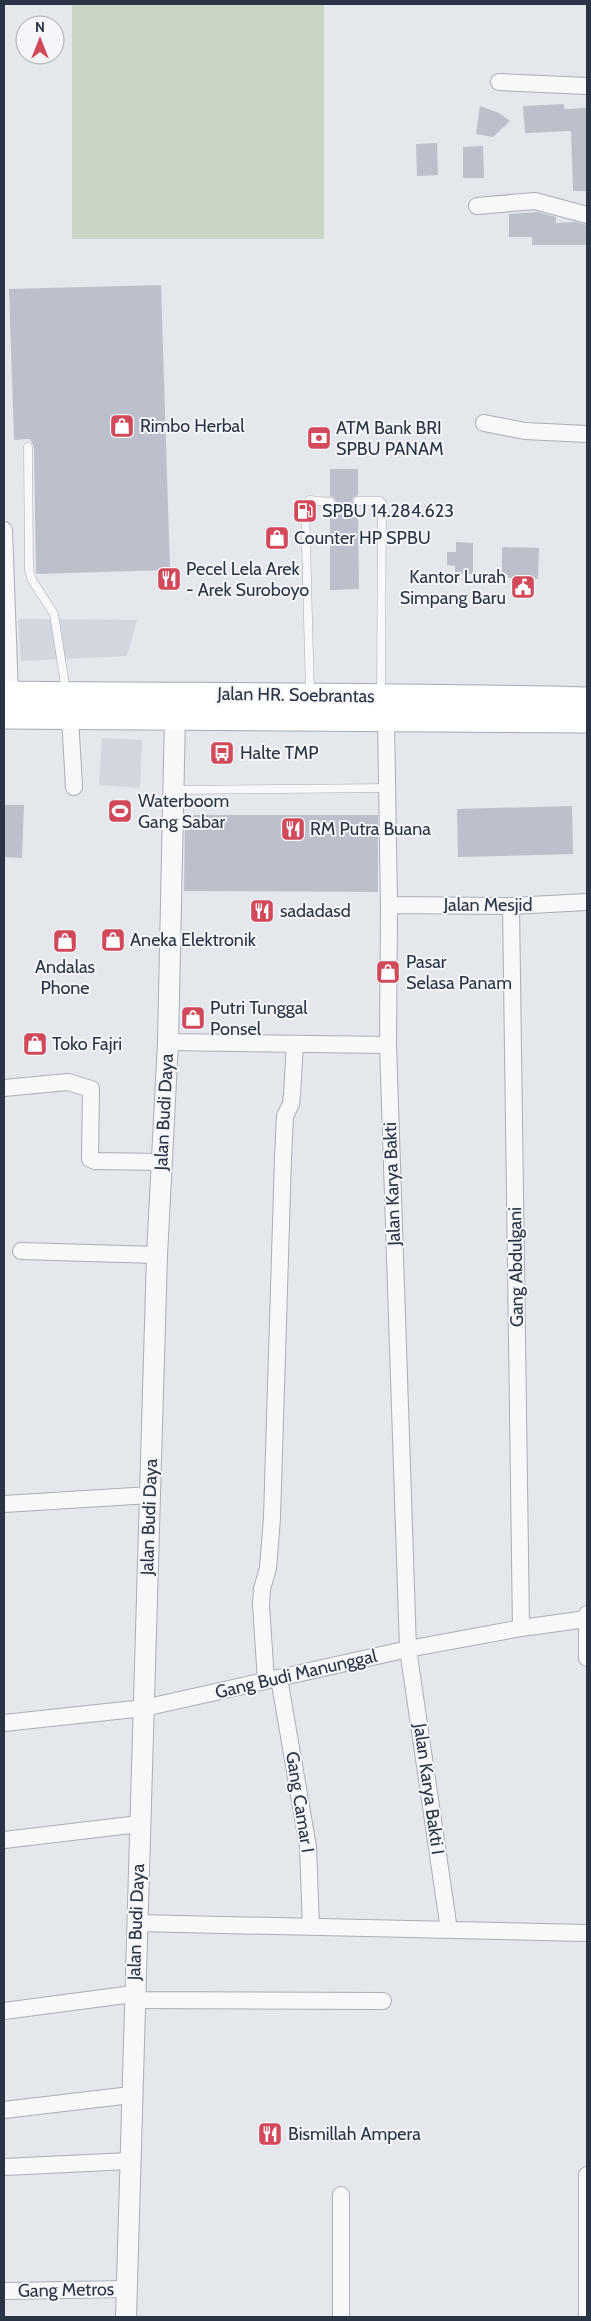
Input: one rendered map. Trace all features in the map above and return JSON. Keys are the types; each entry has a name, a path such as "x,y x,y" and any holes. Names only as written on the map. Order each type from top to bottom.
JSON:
{"main road":[{"name":"Jalan HR. Soebrantas","path":"68,706 189,694 310,696 384,708 587,720"},
{"name":"Jalan HR. Soebrantas","path":"6,701 174,716 587,700"}],"street":[{"path":"499,82 587,86"},
{"path":"477,206 535,201 587,215"},
{"path":"484,423 526,431 587,434"},
{"path":"4,530 6,701"},
{"path":"68,706 74,787"},
{"name":"Jalan Karya Bakti","path":"384,708 389,905 388,1046 408,1649"},
{"name":"Jalan Budi Daya","path":"126,2317 136,1923 157,1255 168,1042 174,716"},
{"name":"Jalan Mesjid","path":"389,905 511,906 587,902"},
{"name":"Gang Abdulgani","path":"511,906 521,1628"},
{"path":"168,1042 388,1046"},
{"name":"Gang Camar I","path":"294,1044 291,1104 285,1116 282,1158 272,1518 268,1568 262,1589 261,1605 272,1679 308,1847 311,1927"},
{"path":"4,1088 68,1082 91,1089 90,1159 95,1161 162,1162"},
{"path":"21,1251 157,1255"},
{"path":"4,1504 150,1495"},
{"path":"587,1614 587,1658"},
{"name":"Gang Budi Manunggal","path":"4,1724 144,1708 408,1649 521,1628 587,1619"},
{"name":"Jalan Karya Bakti I","path":"408,1649 449,1930"},
{"path":"4,1840 139,1824"},
{"path":"136,1923 587,1933"},
{"path":"4,2011 134,1997 383,2001"},
{"path":"4,2110 131,2095"},
{"path":"4,2167 130,2161"},
{"path":"587,2174 587,2317"},
{"path":"341,2195 341,2317"},
{"name":"Gang Metros","path":"4,2291 128,2289"}],"lane":[{"path":"28,447 29,570 32,580 54,614 68,706"},
{"path":"310,696 305,505 309,500 330,502"},
{"path":"358,502 382,503 384,708"},
{"path":"174,790 387,788"}],"shaded area":[{"path":"18,619 137,620 127,656 21,661"},
{"path":"102,738 142,740 140,788 99,785"}],"green space":[{"path":"72,4 324,4 324,239 72,239"}],"building":[{"path":"564,104 564,109 587,108 587,191 573,191 571,131 525,133 523,106"},
{"path":"480,106 499,113 510,121 493,137 476,134"},
{"path":"437,143 438,175 417,176 416,144"},
{"path":"483,146 484,178 463,178 463,147"},
{"path":"537,212 556,217 556,223 576,222 587,225 587,245 532,245 532,237 509,237 509,214"},
{"path":"161,285 170,570 36,574 34,447 30,439 14,440 9,289"},
{"path":"330,469 358,469 358,495 352,501 358,507 359,589 330,590 330,508 336,502 330,496"},
{"path":"456,542 473,543 473,574 455,574 455,566 447,565 447,552 456,552"},
{"path":"502,547 539,548 538,579 508,578 508,575 502,574"},
{"path":"4,805 24,805 22,858 4,857"},
{"path":"572,806 573,854 458,857 457,809"},
{"path":"185,815 378,815 378,892 184,891"}],"place":[{"name":"Rimbo Herbal","path":"122,426"},
{"name":"ATM Bank BRI SPBU PANAM","path":"319,438"},
{"name":"SPBU 14.284.623","path":"305,511"},
{"name":"Counter HP SPBU","path":"277,538"},
{"name":"Pecel Lela Arek - Arek Suroboyo","path":"169,579"},
{"name":"Kantor Lurah Simpang Baru","path":"523,587"},
{"name":"Halte TMP","path":"222,753"},
{"name":"Waterboom Gang Sabar","path":"120,811"},
{"name":"RM Putra Buana","path":"293,829"},
{"name":"sadadasd","path":"262,911"},
{"name":"Aneka Elektronik","path":"113,940"},
{"name":"Andalas Phone","path":"65,941"},
{"name":"Pasar Selasa Panam","path":"388,972"},
{"name":"Putri Tunggal Ponsel","path":"193,1018"},
{"name":"Toko Fajri","path":"35,1044"},
{"name":"Bismillah Ampera","path":"270,2134"}]}
